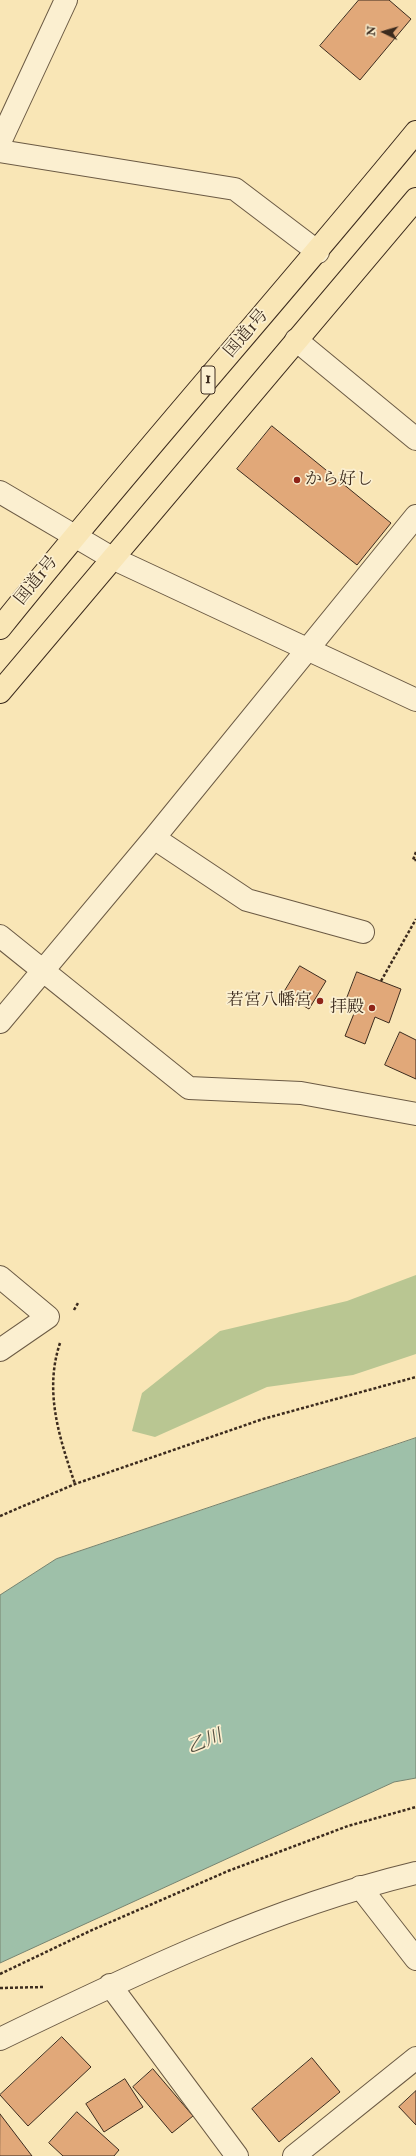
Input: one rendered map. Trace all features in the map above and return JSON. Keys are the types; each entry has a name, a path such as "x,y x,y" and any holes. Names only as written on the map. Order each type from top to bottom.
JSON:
{"highway":[{"name":"国道1号","path":"0,628 75,535 318,252 416,132"},
{"path":"0,692 416,199"}],"street":[{"path":"0,142 66,0"},
{"path":"0,151 235,189 318,252"},
{"path":"296,340 416,439"},
{"path":"0,492 112,558 416,700"},
{"path":"0,1022 154,838 416,516"},
{"path":"154,838 246,900 363,932"},
{"path":"0,936 189,1088 301,1093 416,1114"},
{"path":"0,1277 48,1318 0,1350"},
{"path":"0,2039 110,1985 292,1909 360,1887 416,1873"},
{"path":"360,1887 416,1959"},
{"path":"110,1985 237,2156"},
{"path":"294,2156 416,2058"}],"path":[{"path":"416,852 413,860 416,860"},
{"path":"381,981 416,919"},
{"path":"72,1316 78,1303"},
{"path":"63,1336 55,1358 53,1392 54,1412 59,1436 75,1484"},
{"path":"0,1516 75,1484 262,1419 416,1376"},
{"path":"0,1974 90,1931 228,1871 348,1826 416,1808"}],"shaded area":[{"path":"416,1275 416,1354 353,1375 267,1387 155,1437 132,1431 142,1393 220,1331 347,1301"}],"water":[{"name":"乙川","path":"416,1438 416,1778 394,1782 0,1963 0,1595 56,1559"}],"building":[{"path":"359,0 389,0 411,19 360,80 320,46"},
{"path":"272,426 391,523 357,565 237,469"},
{"path":"300,966 326,981 309,1009 283,994"},
{"name":"拝殿","path":"357,972 401,989 389,1023 375,1017 365,1044 345,1036 355,1011 344,1006"},
{"path":"400,1032 416,1040 416,1079 385,1065"},
{"path":"62,2037 91,2067 28,2126 0,2095"},
{"path":"312,2058 340,2092 279,2142 252,2109"},
{"path":"153,2069 193,2116 172,2133 133,2087"},
{"path":"125,2079 143,2107 104,2132 86,2104"},
{"path":"416,2091 416,2125 399,2107"},
{"path":"77,2112 119,2150 114,2156 63,2156 49,2143"},
{"path":"0,2114 32,2156 0,2156"}],"place":[{"name":"から好し","path":"297,480"},
{"name":"若宮八幡宮","path":"320,1001"},
{"name":"拝殿","path":"372,1008"}]}
